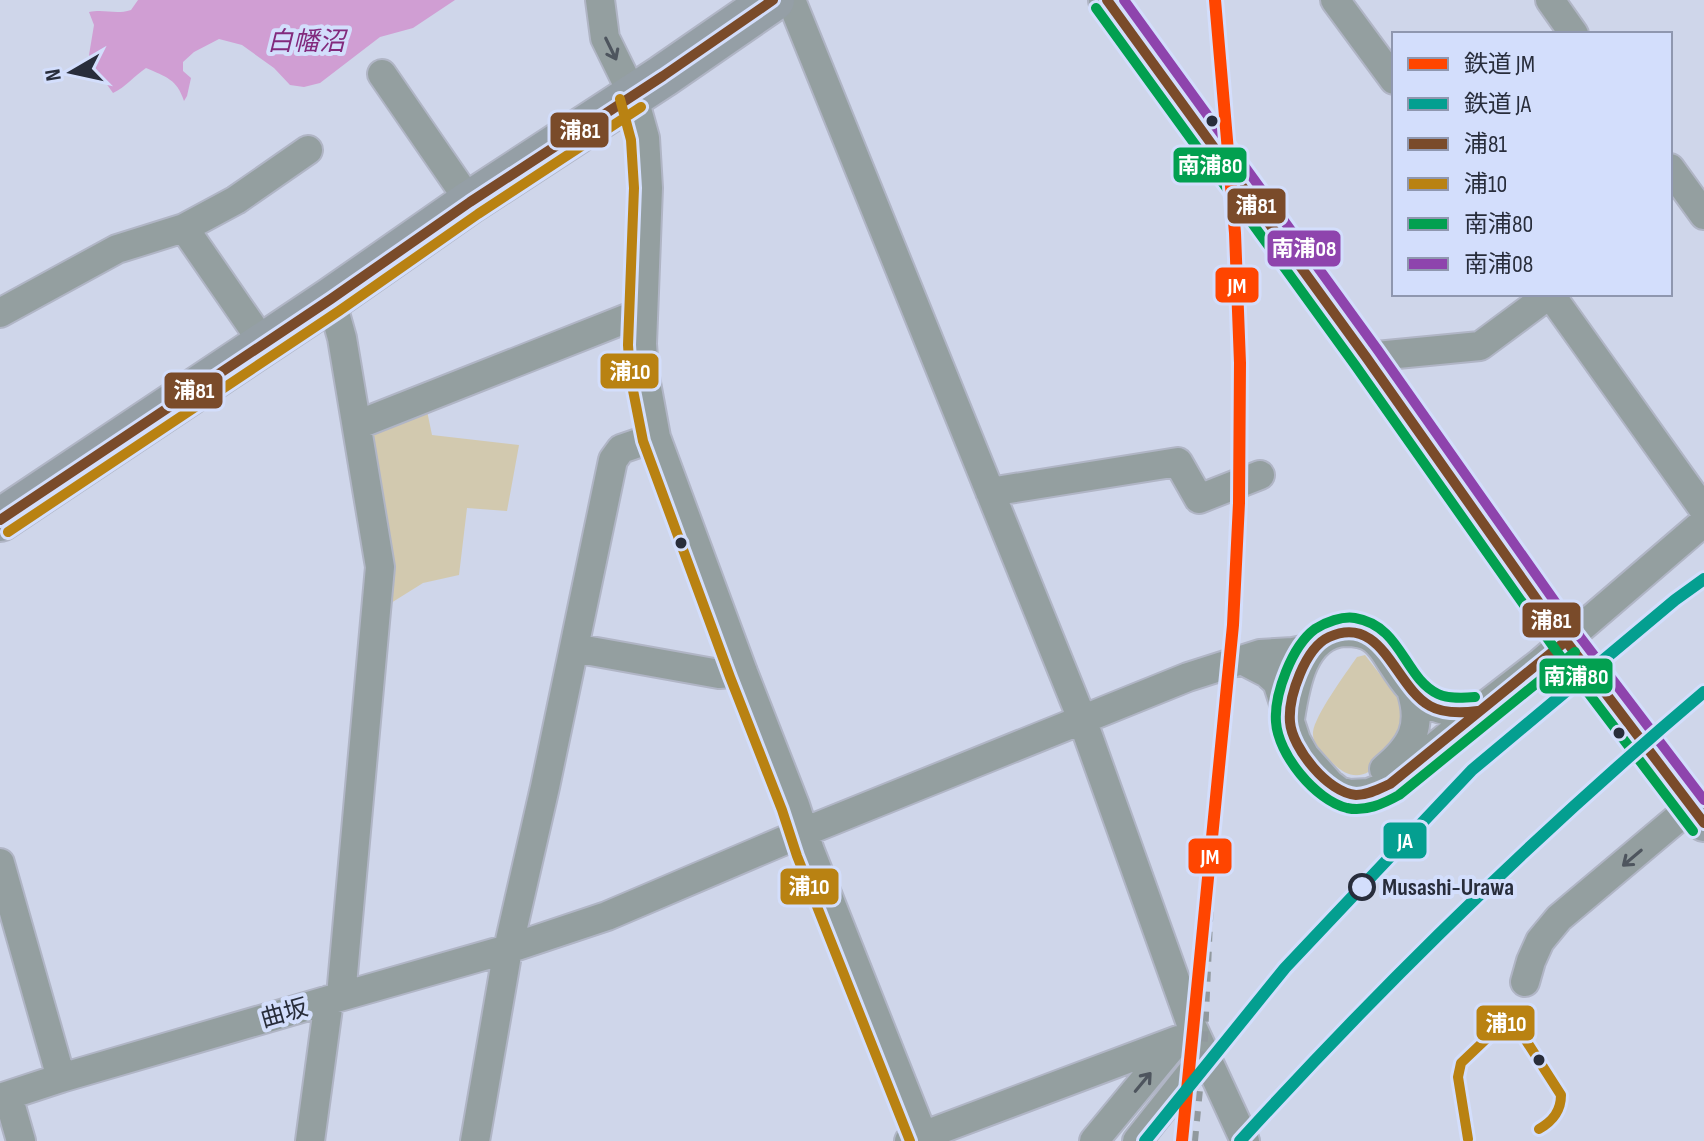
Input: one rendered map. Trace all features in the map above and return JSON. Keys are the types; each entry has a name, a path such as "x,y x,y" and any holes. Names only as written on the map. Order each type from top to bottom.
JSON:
{"highway":[{"path":"2,514 264,344 773,0"}],"main road":[{"path":"1107,0 1366,357 1566,641 1697,815"}],"street":[{"path":"600,0 605,38 633,95 645,138 648,176 644,372 656,437 919,1139 1184,1032"},
{"path":"791,0 1082,719 1184,1032 1206,1054 1245,1141"},
{"path":"1335,0 1392,77"},
{"path":"1550,0 1573,32"},
{"path":"382,74 470,202"},
{"path":"0,313 117,249 184,228 236,200 308,150"},
{"path":"1683,185 1704,215"},
{"path":"184,228 264,344"},
{"path":"1366,357 1480,346 1547,296"},
{"path":"1551,296 1704,510"},
{"path":"310,1141 335,998 380,567 342,338 331,299"},
{"path":"357,425 643,312"},
{"path":"475,1141 508,949 613,460 621,449 656,437"},
{"path":"990,492 1178,462 1199,499 1260,475"},
{"path":"1242,660 1274,680 1296,740 1316,770 1339,791 1369,793 1390,784 1566,641 1704,522"},
{"path":"1290,723 1298,677 1313,648 1338,633 1353,632 1373,639 1411,690 1430,706 1460,713 1478,711"},
{"path":"574,648 719,674 743,672"},
{"name":"曲坂","path":"4,1097 508,949 607,916 804,832 1194,675 1260,654 1313,648"},
{"path":"1352,794 1396,759 1412,738 1417,718 1411,690"},
{"path":"1525,982 1540,941 1559,918 1697,815"},
{"path":"0,869 61,1078"},
{"path":"1094,1141 1184,1032"},
{"path":"1137,1141 1206,1054"},
{"path":"4,1097 21,1141"}],"shaded area":[{"path":"426,406 432,435 519,445 507,511 467,508 459,575 423,583 383,608 366,429"},
{"path":"1365,655 1402,703 1406,729 1372,770 1352,775 1340,770 1323,752 1315,743 1313,732 1319,715 1339,683 1357,657"}],"water":[{"name":"白幡沼","path":"138,0 455,0 413,28 380,37 320,83 304,87 290,85 274,68 242,45 219,39 194,52 183,62 183,71 191,78 184,101 174,83 146,68 113,93 89,55 94,25 89,12 131,10"}],"railway":[{"path":"1195,1141 1205,1038 1214,829"}],"rail line":[{"name":"JM","path":"1182,1141 1233,625 1239,503 1240,363 1235,233 1215,0"},
{"name":"JA","path":"1145,1141 1285,968 1472,770 1704,579"},
{"name":"JA","path":"1240,1141 1351,1023 1465,909 1583,798 1704,692"}],"transit line":[{"name":"浦81","path":"0,520 773,0"},
{"name":"浦81","path":"1107,0 1366,357 1566,641 1704,823"},
{"name":"南浦08","path":"1124,0 1377,349 1577,633 1704,800"},
{"name":"南浦80","path":"1096,8 1355,365 1555,649 1693,831"},
{"name":"浦10","path":"620,99 631,140 634,188 628,345 630,375 643,441 797,856 910,1141"},
{"name":"浦10","path":"8,532 641,107"},
{"name":"南浦80","path":"1475,697 1438,694 1417,676 1383,631 1371,623 1345,618 1315,629 1292,659 1278,698 1278,735 1300,774 1323,796 1347,808 1367,808 1399,795 1575,652"},
{"name":"浦81","path":"1478,711 1447,712 1430,706 1418,696 1375,643 1362,635 1347,632 1329,637 1312,651 1295,687 1290,722 1304,756 1323,778 1345,792 1356,795 1369,793 1390,784 1566,641"},
{"name":"浦10","path":"1468,1139 1458,1077 1461,1063 1502,1024 1512,1022 1561,1095 1555,1115 1539,1129"}],"place":[{"name":"Musashi-Urawa","path":"1362,887"}]}
